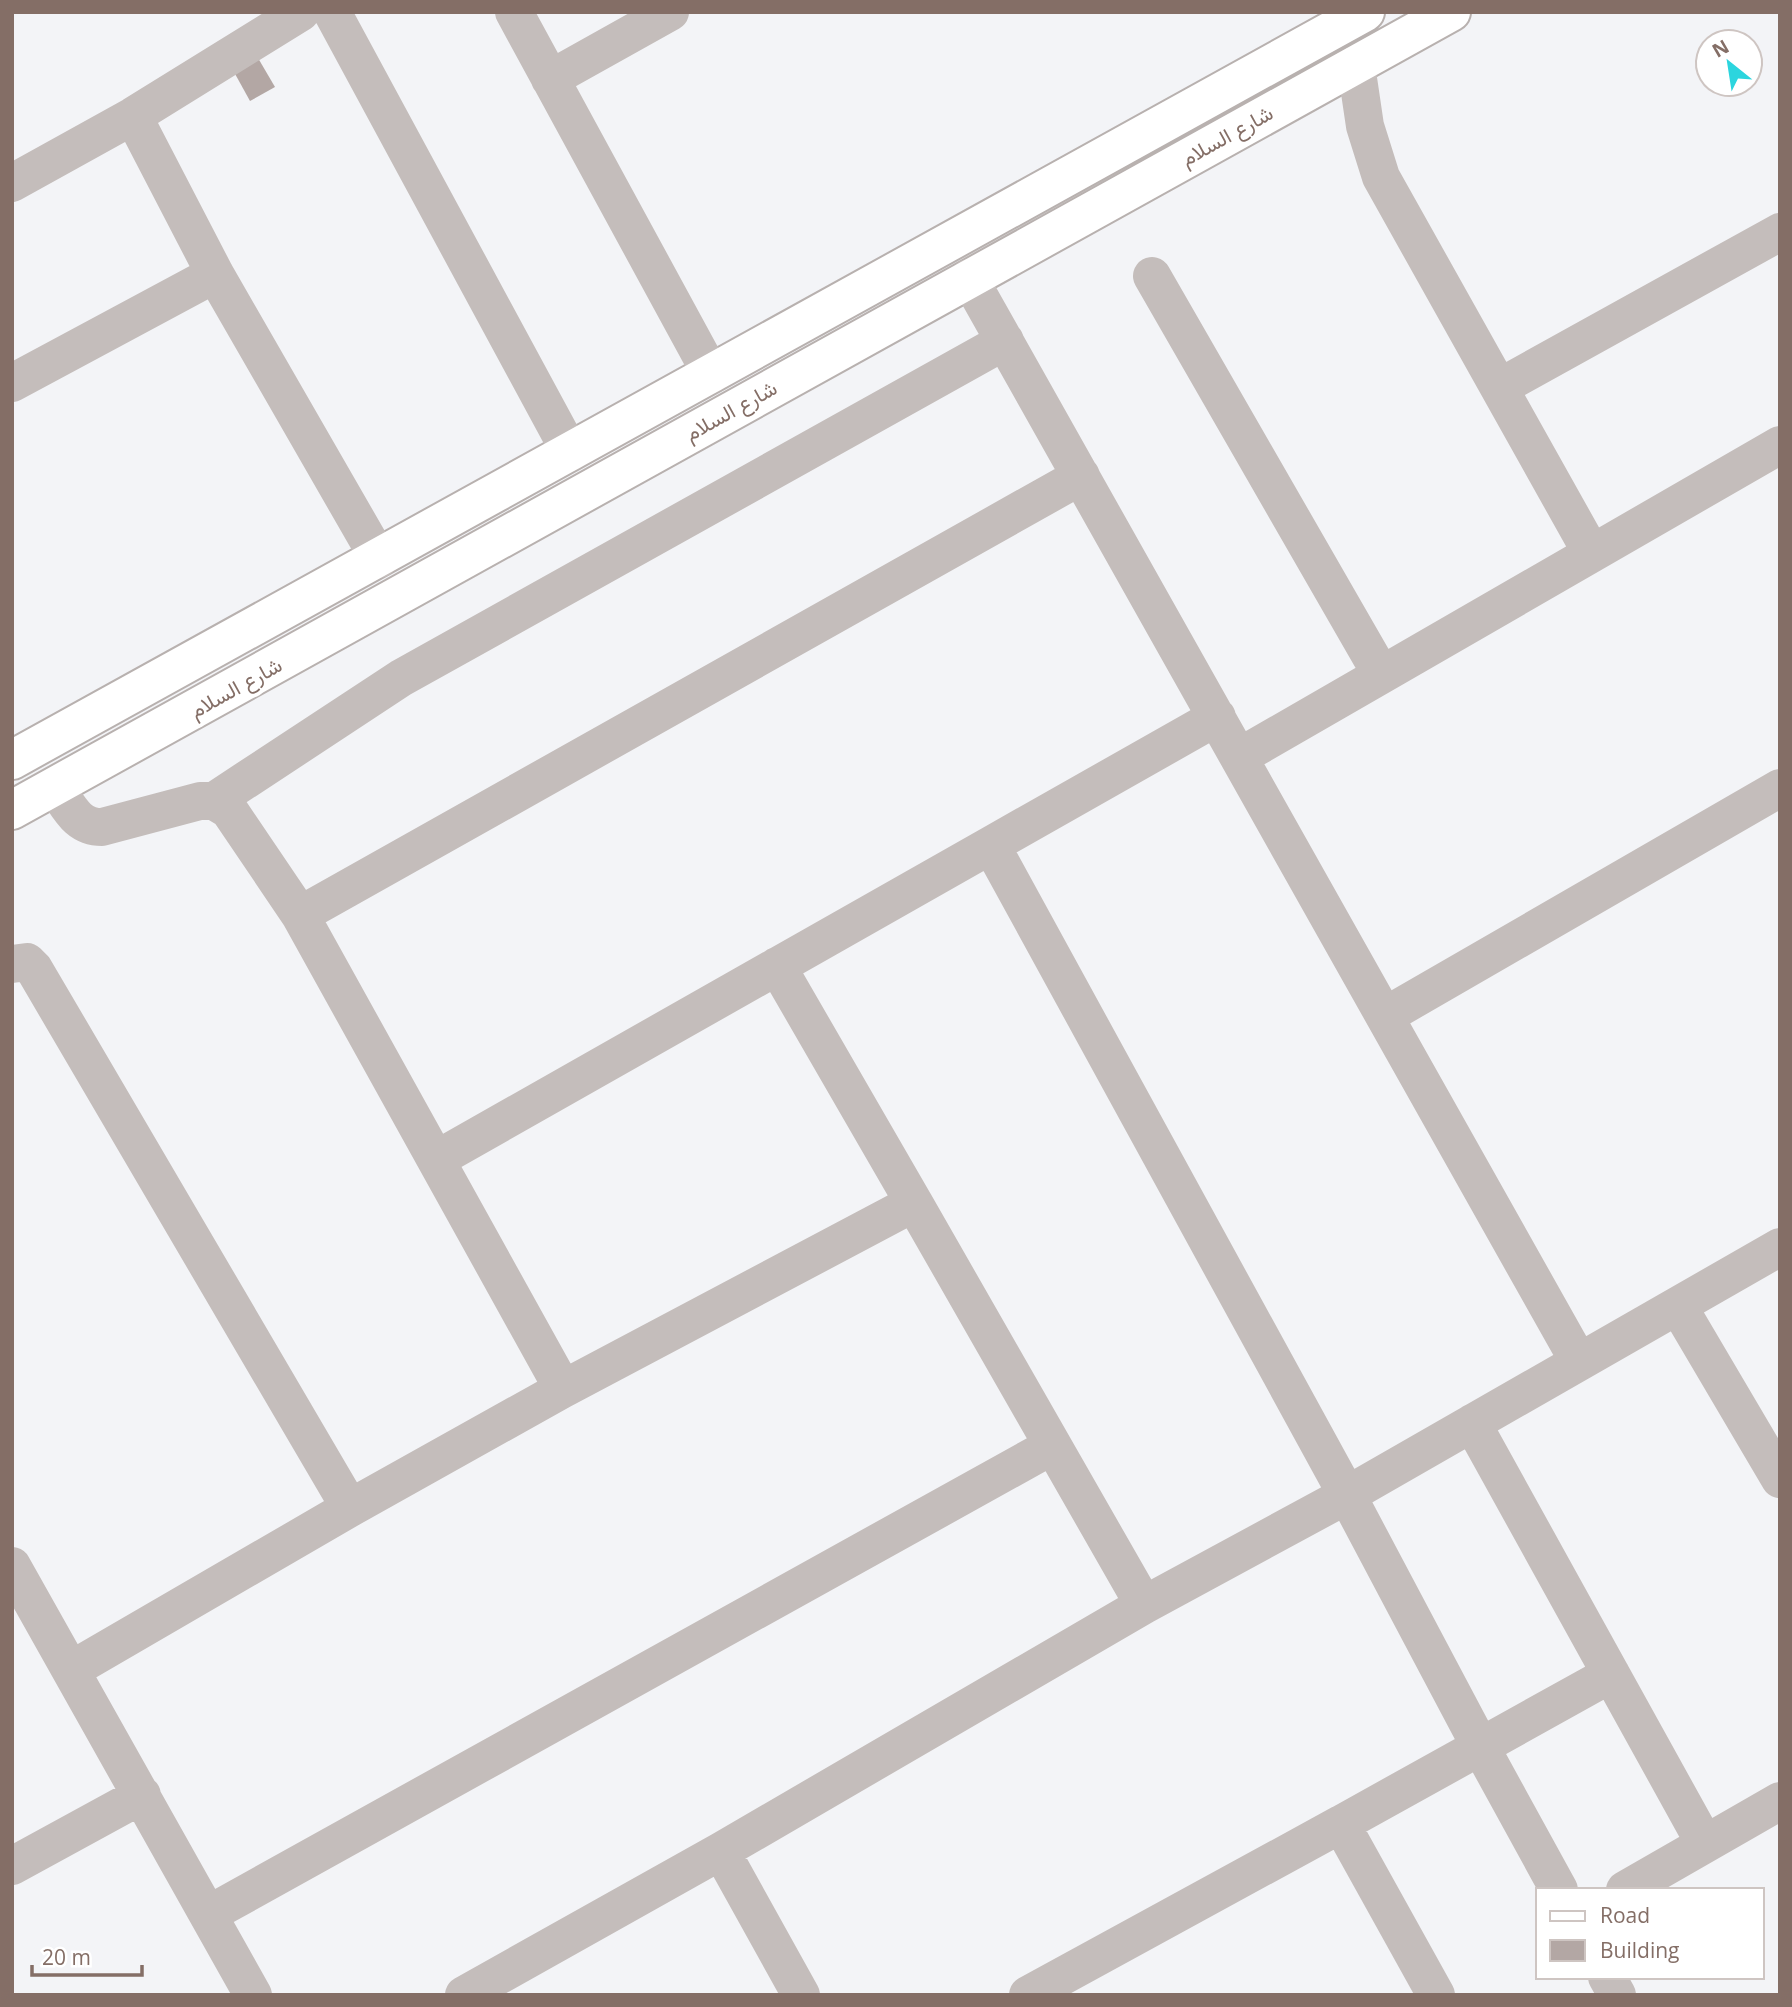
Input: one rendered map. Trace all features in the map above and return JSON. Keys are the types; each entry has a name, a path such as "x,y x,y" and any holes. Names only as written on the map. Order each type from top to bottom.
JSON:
{"main road":[{"name":"شارع السلام","path":"12,810 1451,12"},
{"name":"شارع السلام","path":"12,761 379,559 1349,16"}],"street":[{"path":"12,183 132,116 302,12"},
{"path":"332,12 570,452"},
{"path":"514,12 711,374"},
{"path":"550,79 670,12"},
{"path":"1356,65 1365,126 1381,177 1591,552"},
{"path":"132,116 215,274 379,559"},
{"path":"1500,387 1780,232"},
{"path":"12,383 215,274"},
{"path":"1152,276 1381,674"},
{"path":"970,278 1579,1362"},
{"path":"214,802 401,678 1005,341"},
{"path":"1239,757 1780,445"},
{"path":"300,915 1081,476"},
{"path":"437,1159 1217,717"},
{"path":"55,787 78,818 89,827 102,827 200,801 214,802 229,810 300,915 564,1389"},
{"path":"1385,1016 1780,788"},
{"path":"991,845 1347,1495 1558,1888"},
{"path":"12,964 27,962 34,969 350,1508"},
{"path":"777,966 1144,1605"},
{"path":"71,1670 350,1508 564,1389 914,1203"},
{"path":"464,1995 517,1982 721,1851 1144,1605 1347,1495 1780,1247"},
{"path":"1678,1306 1780,1479"},
{"path":"1472,1423 1705,1844"},
{"path":"209,1914 1052,1446"},
{"path":"12,1566 253,1995"},
{"path":"1028,1995 1611,1674"},
{"path":"12,1866 142,1795"},
{"path":"1628,1888 1780,1801"},
{"path":"1341,1824 1436,1995"},
{"path":"721,1851 802,1995"},
{"path":"1608,1979 1617,1995"}],"building":[{"path":"258,58 275,87 250,101 234,72"}]}
